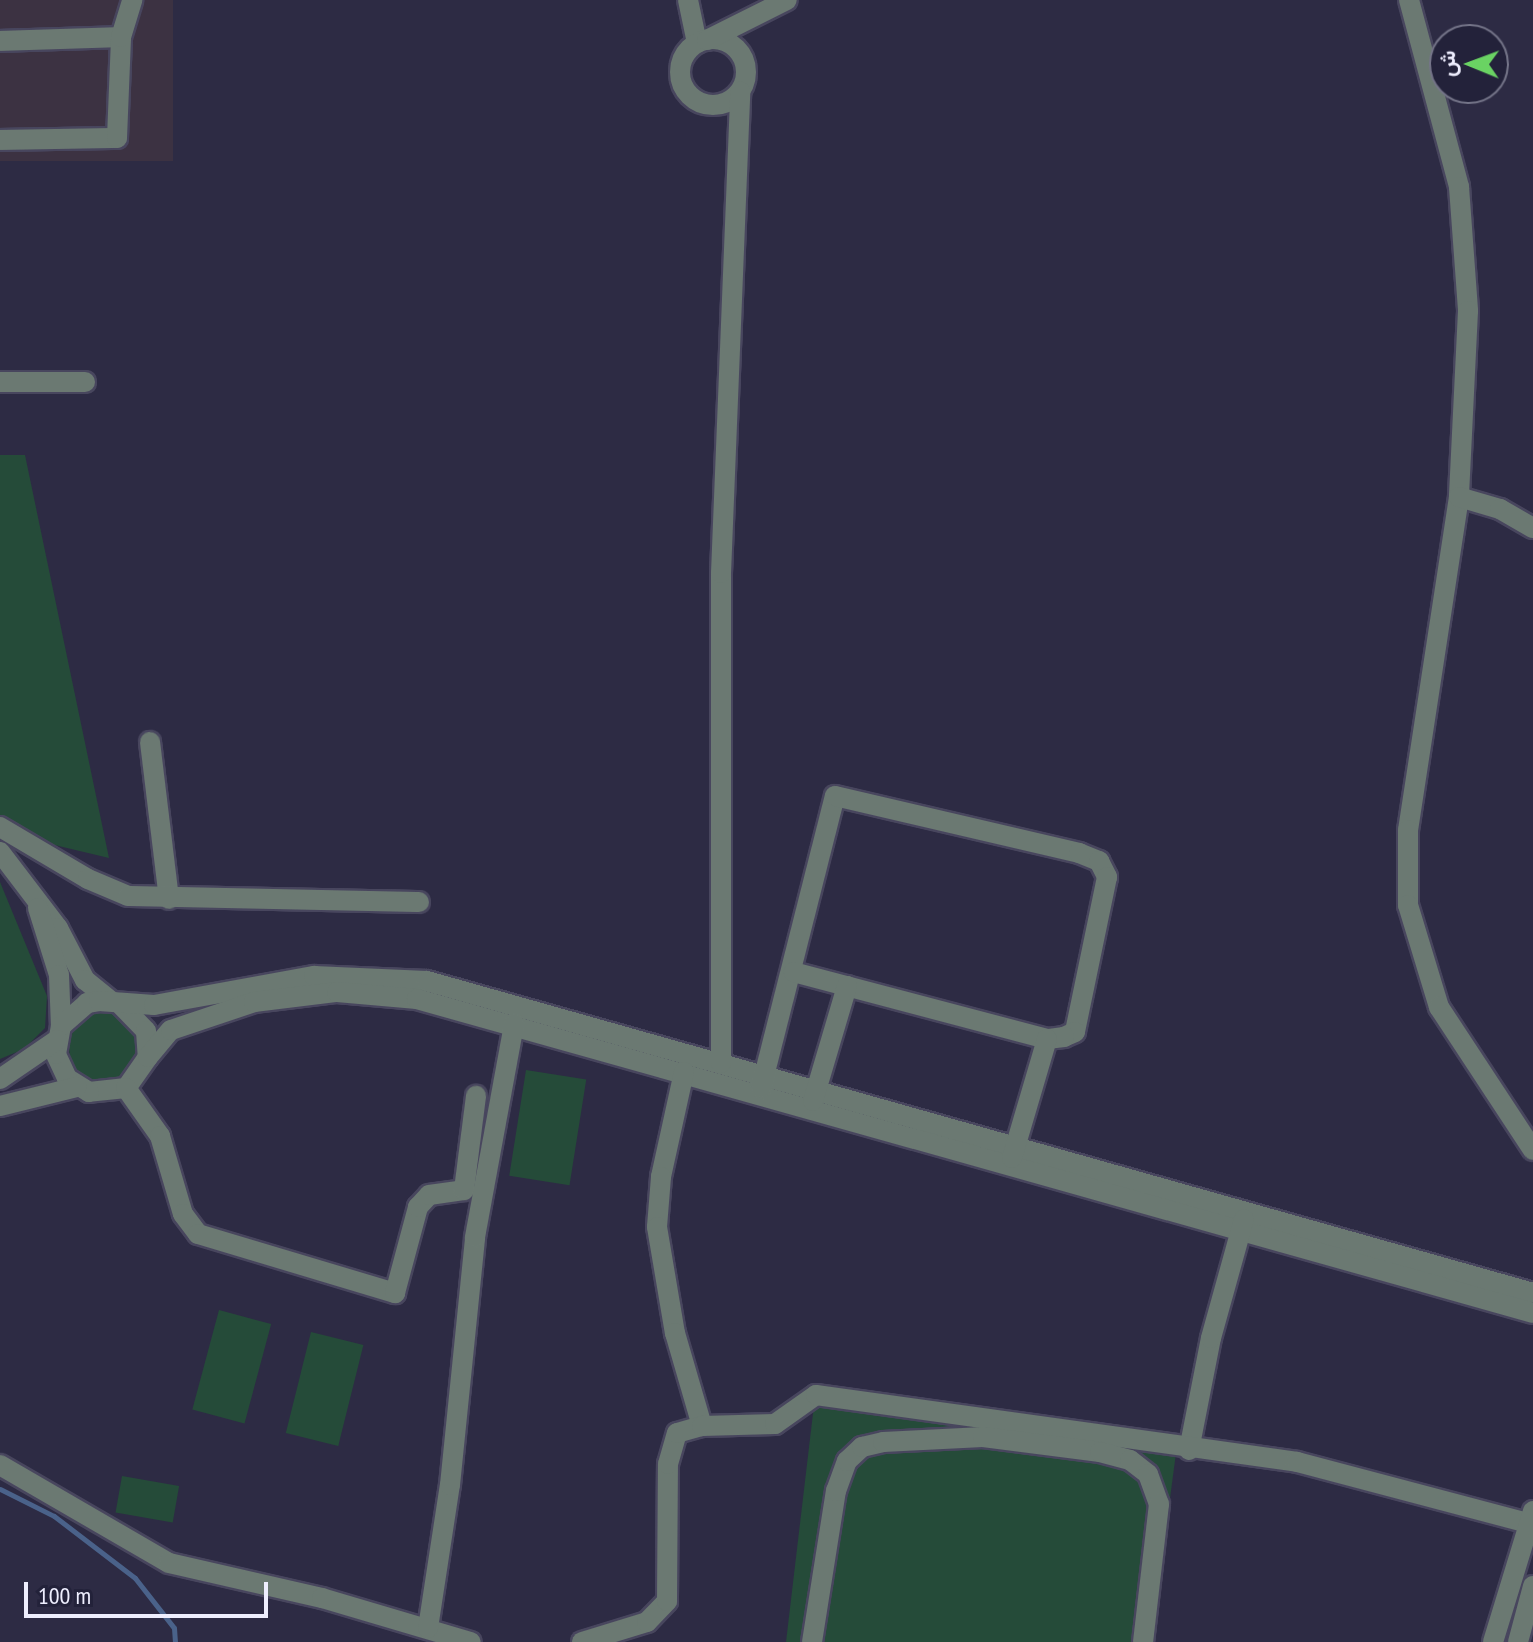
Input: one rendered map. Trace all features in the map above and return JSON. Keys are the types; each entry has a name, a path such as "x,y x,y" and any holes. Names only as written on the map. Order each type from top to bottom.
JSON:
{"street":[{"path":"0,140 117,138 121,37 132,0"},
{"path":"688,0 702,42"},
{"path":"740,91 724,104 702,104 681,81 683,59 702,42 745,18 787,0"},
{"path":"1409,0 1448,130 1461,202 1468,311 1459,497 1408,830 1408,905 1439,1007 1533,1150"},
{"path":"721,1063 721,558 734,156 743,59 740,38 745,18"},
{"path":"0,41 121,37"},
{"path":"702,42 729,43 743,59"},
{"path":"724,104 734,156"},
{"path":"0,382 85,382"},
{"path":"1459,497 1500,509 1533,528"},
{"path":"150,742 169,899"},
{"path":"762,1084 794,972 835,796 1079,853 1099,861 1107,877 1075,1032 1047,1039 794,972"},
{"path":"0,827 88,879 128,896 419,902"},
{"path":"0,852 38,908 58,928 85,980 116,1002 146,1031 148,1057"},
{"path":"38,908 59,975 60,1067 77,1087"},
{"path":"0,1079 59,1033 87,1003 154,1005 314,976 401,977 478,992 721,1063 762,1084"},
{"path":"814,1099 847,986"},
{"path":"0,1106 77,1087 101,1094 126,1088 162,1037 180,1025 254,1002 309,994 417,999 684,1072 762,1084 1244,1221 1533,1313"},
{"path":"428,1628 450,1485 475,1237 514,1024"},
{"path":"1013,1155 1047,1039"},
{"path":"684,1072 661,1177 657,1227 675,1333 702,1426"},
{"path":"126,1088 160,1136 179,1206 198,1234 395,1293 418,1207 429,1195 464,1190 476,1096"},
{"path":"1244,1221 1533,1293"},
{"path":"1189,1450 1211,1338 1244,1221"},
{"path":"582,1642 636,1627 663,1610 669,1589 670,1453 677,1433 702,1426 775,1424 809,1397 832,1396 1189,1450 1297,1462 1531,1517 1493,1642"},
{"path":"812,1642 836,1491 851,1455 883,1442 983,1437 1100,1452 1130,1460 1148,1474 1159,1504 1143,1642"},
{"path":"0,1465 169,1563 428,1628 471,1642"},
{"path":"1518,1642 1533,1586"}],"shaded area":[{"path":"0,0 173,0 173,161 0,161"}],"green space":[{"path":"0,455 25,455 109,858 0,832"},
{"path":"0,882 47,996 45,1028 24,1049 0,1059"},
{"path":"105,1012 125,1018 135,1028 141,1048 135,1068 125,1078 105,1084 85,1078 75,1068 69,1048 75,1028 85,1018"},
{"path":"526,1070 586,1080 570,1185 509,1176"},
{"path":"219,1310 271,1324 245,1423 192,1409"},
{"path":"311,1332 363,1345 338,1446 286,1433"},
{"path":"814,1405 1176,1453 1151,1642 786,1642"},
{"path":"122,1476 179,1486 173,1523 116,1512"}],"waterway":[{"path":"0,1489 54,1516 135,1578 174,1628 175,1642"}]}
